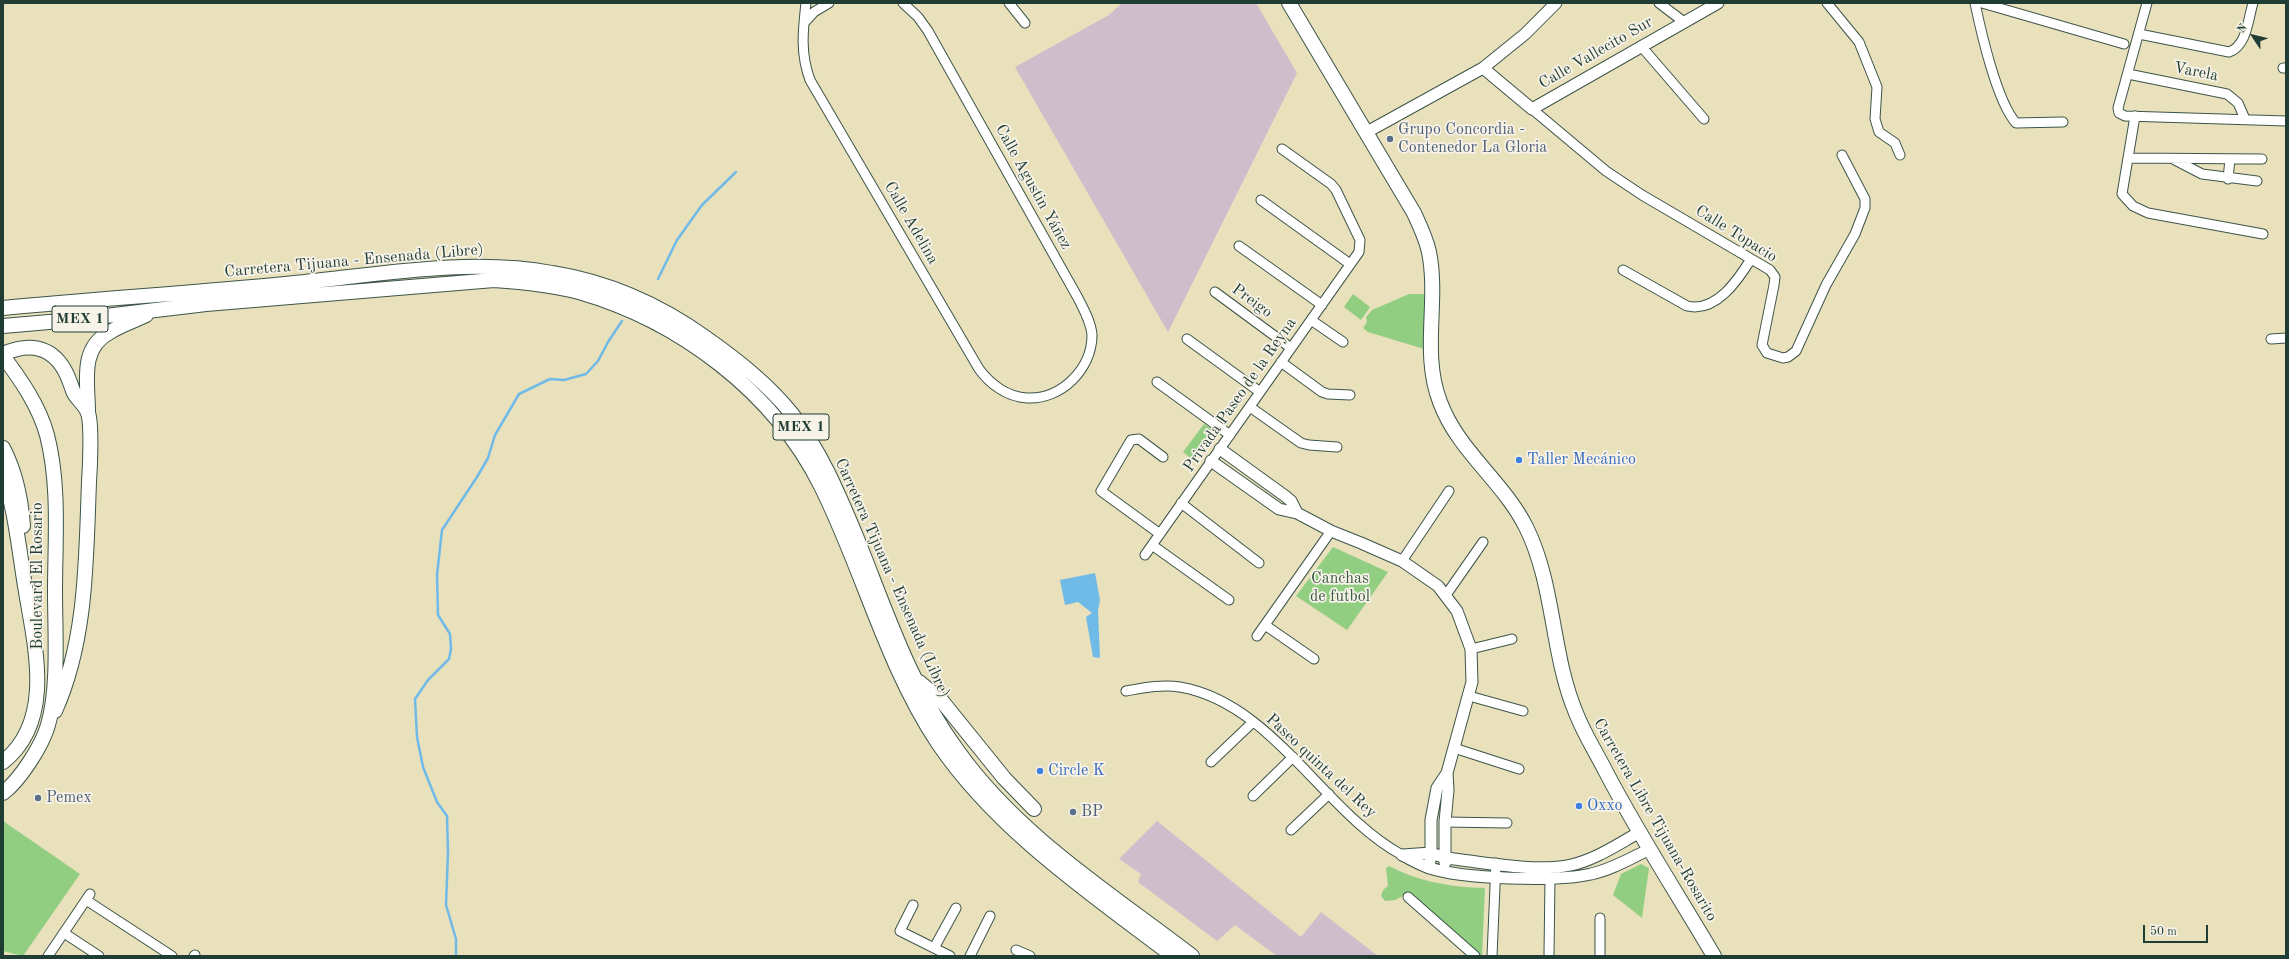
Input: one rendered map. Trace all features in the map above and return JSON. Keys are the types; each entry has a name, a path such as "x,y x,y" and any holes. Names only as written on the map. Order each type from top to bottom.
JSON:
{"main road":[{"name":"Carretera Libre Tijuana-Rosarito","path":"1289,3 1414,213 1429,252 1430,366 1441,405 1457,434 1474,458 1495,480 1526,527 1540,568 1564,680 1576,713 1613,787 1714,956"},
{"name":"Carretera Tijuana - Ensenada (Libre)","path":"3,308 465,267 514,268 552,272 608,287 635,297 686,324 723,350 759,379 792,415 809,438 837,491 916,680 954,746 973,772 1002,804 1034,834 1078,870 1192,956"},
{"name":"Carretera Tijuana - Ensenada (Libre)","path":"3,326 391,287 494,280 535,284 578,292 620,306 672,332 726,369 744,384 772,412 797,444 821,486 910,695 929,728 958,770 1012,829 1173,956"},
{"path":"48,726 71,669 78,639 88,517 90,464 87,365 94,346 110,332 156,310"},
{"path":"3,355 26,347 42,349 51,354 65,371 77,398 88,412"},
{"name":"Boulevard El Rosario","path":"3,355 20,378 34,403 46,433 54,479 55,656 54,688 48,726 24,770 3,793"},
{"path":"3,448 20,495 23,527 22,565"},
{"name":"Boulevard El Rosario","path":"3,472 7,485 22,565 34,641 37,691 35,707 27,731 21,743 3,762"},
{"path":"916,680 942,700 1004,778 1034,808"},
{"path":"1122,917 1157,956"}],"street":[{"name":"Calle Adelina","path":"806,3 802,49 804,63 810,80 979,369 986,379 998,388 1013,395 1026,398 1041,397 1059,390"},
{"path":"804,23 814,12 829,3"},
{"name":"Calle Agustin Yáñez","path":"903,3 918,17 928,31 1089,320 1092,334 1091,348 1085,364 1075,378 1059,390"},
{"path":"1008,3 1025,23"},
{"path":"1367,132 1482,68 1525,34 1556,3"},
{"path":"1659,3 1684,22"},
{"name":"Calle Vallecito Sur","path":"1532,109 1718,3"},
{"path":"1827,3 1859,42 1877,87 1875,119 1879,132 1895,143 1900,155"},
{"path":"1975,3 1985,41 2009,116 2016,123 2063,122"},
{"path":"1982,3 2124,44"},
{"path":"2147,3 2118,111 2122,115 2286,121"},
{"name":"Varela","path":"2139,34 2222,51 2236,49 2241,43 2253,3"},
{"path":"1641,46 1704,119"},
{"path":"1482,68 1532,109"},
{"name":"Varela","path":"2128,74 2226,94 2238,103 2245,119"},
{"name":"Calle Topacio","path":"1532,109 1606,171 1642,195 1770,270 1775,277 1762,345 1765,351 1771,355 1788,357 1799,346 1826,286 1855,234 1865,208 1865,199 1842,155"},
{"path":"2135,116 2122,194 2133,206 2148,213 2263,234"},
{"name":"Privada Paseo de la Reyna","path":"1145,555 1359,252 1360,240 1336,190 1331,184 1282,149"},
{"path":"2129,158 2262,159"},
{"path":"2173,158 2202,174 2257,181"},
{"path":"2228,178 2230,159"},
{"path":"1261,200 1350,264"},
{"path":"1239,246 1322,305"},
{"path":"1623,270 1687,306 1695,308 1715,300 1731,287 1751,259"},
{"name":"Preigo","path":"1215,292 1291,348"},
{"path":"1311,320 1343,342"},
{"path":"2271,339 2286,338"},
{"path":"1188,339 1260,392"},
{"path":"1281,362 1322,392 1328,394 1350,394"},
{"path":"1157,382 1230,435"},
{"path":"1250,407 1301,442 1309,445 1337,447"},
{"path":"1160,534 1101,491 1131,440 1139,439 1163,457"},
{"path":"1220,449 1291,501 1296,513"},
{"path":"1211,461 1279,509 1296,513 1331,531 1361,542 1402,562 1424,575 1446,595 1463,625 1471,649 1473,670 1469,696 1447,772 1437,788 1431,820 1431,854 1429,868"},
{"path":"1402,562 1449,491"},
{"path":"1181,503 1259,562"},
{"path":"1257,636 1331,531"},
{"path":"1446,595 1483,542"},
{"path":"1152,545 1229,600"},
{"path":"1265,625 1314,659"},
{"path":"1471,649 1512,639"},
{"name":"Paseo quinta del Rey","path":"1126,691 1163,686 1193,690 1229,707 1253,722 1293,757 1329,794 1382,844 1402,855"},
{"path":"1469,696 1523,711"},
{"path":"1211,762 1253,722"},
{"path":"1454,748 1519,769"},
{"path":"1253,796 1293,757"},
{"path":"1443,872 1446,858 1445,822 1448,790 1447,772"},
{"path":"1291,830 1329,794"},
{"path":"1445,822 1507,823"},
{"path":"1402,855 1431,854 1446,858 1544,867 1571,865 1590,859 1640,832"},
{"path":"1402,855 1429,868 1443,872 1495,877 1550,878 1574,877 1592,874 1650,849"},
{"path":"1492,956 1496,863"},
{"path":"1571,865 1574,877"},
{"path":"1548,954 1550,878"},
{"path":"48,956 88,897 172,956"},
{"path":"1408,897 1475,956"},
{"path":"913,905 900,931 950,956"},
{"path":"934,948 956,908"},
{"path":"970,956 990,916"},
{"path":"1600,918 1600,956"},
{"path":"64,933 98,956"},
{"path":"1016,950 1030,956"}],"shaded area":[{"path":"1122,3 1256,3 1297,73 1168,332 1015,67 1109,15"},
{"path":"1157,821 1301,937 1321,912 1378,956 1277,956 1235,925 1217,941 1138,882 1141,874 1119,859"}],"green space":[{"path":"1353,294 1370,307 1361,320 1344,307"},
{"path":"1409,294 1427,294 1424,349 1368,332 1363,328 1367,322 1366,317 1372,310"},
{"path":"1204,424 1216,432 1194,461 1183,452"},
{"name":"Canchas de futbol","path":"1333,547 1388,572 1347,630 1296,596"},
{"path":"3,821 80,874 23,956 3,951"},
{"path":"1641,864 1649,868 1642,918 1613,895 1621,874"},
{"path":"1389,866 1412,876 1436,883 1485,888 1482,956 1477,956 1405,895 1395,900 1385,901 1381,896 1383,890 1388,886 1386,868"}],"water":[{"path":"1095,573 1100,600 1098,611 1100,658 1093,657 1086,617 1092,613 1078,602 1065,605 1060,580"}],"waterway":[{"path":"658,279 677,240 702,205 736,172"},
{"path":"456,956 456,939 446,905 448,852 447,816 437,802 423,767 417,737 415,699 428,680 449,659 451,649 450,634 438,615 437,575 442,530 488,458 495,435 519,394 550,379 564,380 586,374 598,361 608,342 622,321"}],"place":[{"name":"Grupo Concordia - Contenedor La Gloria","path":"1390,139"},
{"name":"Taller Mecánico","path":"1519,460"},
{"name":"Circle K","path":"1040,771"},
{"name":"Pemex","path":"38,798"},
{"name":"Oxxo","path":"1579,806"},
{"name":"BP","path":"1073,812"}]}
